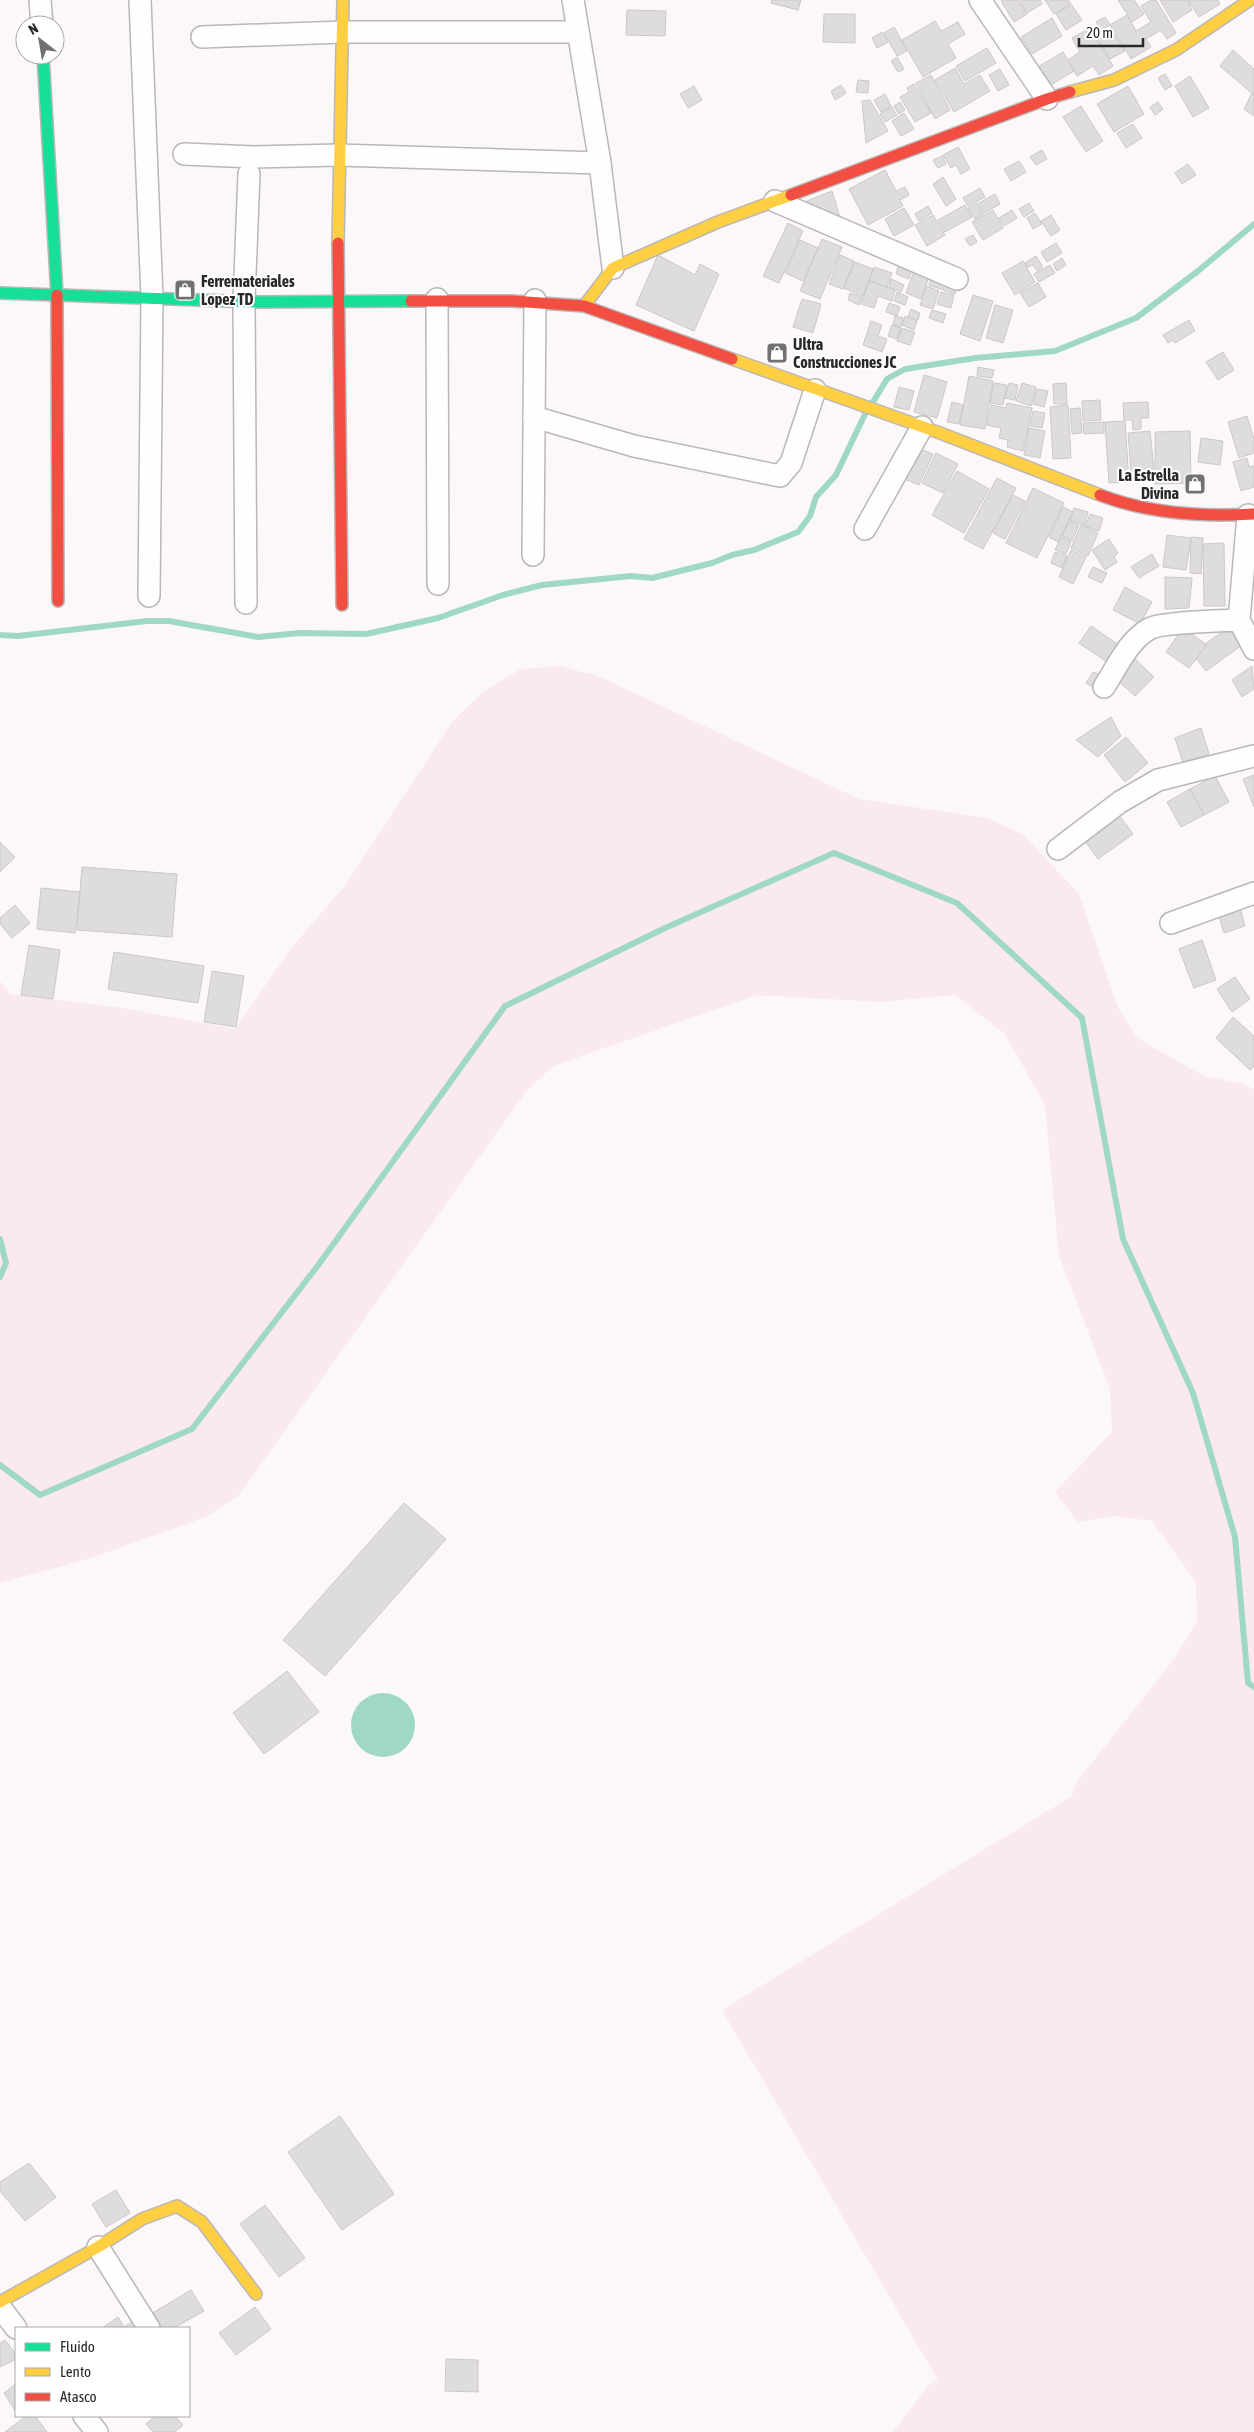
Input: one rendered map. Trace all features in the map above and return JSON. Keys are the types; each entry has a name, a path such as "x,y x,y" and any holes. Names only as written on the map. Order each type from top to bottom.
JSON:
{"street":[{"path":"40,0 41,15"},
{"path":"140,0 152,298 149,596"},
{"path":"342,605 337,301 338,155 344,0"},
{"path":"573,0 600,163 613,268"},
{"path":"987,2 1047,99"},
{"path":"584,306 613,268 718,222 1047,99 1114,80 1176,50 1241,3"},
{"path":"202,37 342,32 577,32"},
{"path":"44,65 56,295 58,601"},
{"path":"184,154 254,157 338,155 600,163"},
{"path":"246,603 244,301 248,174"},
{"path":"775,201 957,279"},
{"path":"0,293 244,301 536,300 584,306 922,427 1115,501 1168,513 1251,515 1239,620 1254,649"},
{"path":"437,299 438,584"},
{"path":"533,555 536,300"},
{"path":"534,417 634,446 780,476 791,463 815,390"},
{"path":"865,529 922,427"},
{"path":"1104,687 1128,648 1150,628 1196,622 1239,620"},
{"path":"1058,849 1120,802 1158,780 1254,756"},
{"path":"1171,923 1254,893"},
{"path":"0,2302 98,2247 142,2219 177,2206 202,2222 256,2294"},
{"path":"98,2247 148,2327"},
{"path":"0,2307 15,2327"},
{"path":"85,2417 97,2432"}],"shaded area":[{"path":"559,666 598,676 859,799 987,818 1024,835 1079,894 1117,1005 1137,1038 1204,1076 1244,1084 1254,1089 1254,2432 893,2432 928,2386 938,2380 722,2010 1072,1796 1076,1783 1175,1658 1197,1621 1196,1582 1152,1521 1114,1516 1078,1522 1055,1492 1112,1432 1110,1389 1059,1256 1045,1105 1005,1034 955,995 880,1002 757,995 553,1066 525,1093 239,1495 206,1517 88,1559 0,1583 0,981 10,994 123,1008 235,1029 292,947 344,887 452,722 483,692 521,669"},
{"path":"383,1693 401,1699 409,1707 415,1725 409,1743 401,1751 383,1757 365,1751 357,1743 351,1725 357,1707 365,1699"}],"building":[{"path":"772,0 801,0 798,10 771,3"},
{"path":"1018,0 1027,14 1014,22 1001,1"},
{"path":"1020,0 1040,0 1042,4 1027,13"},
{"path":"1045,0 1068,0 1071,4 1054,14"},
{"path":"1118,0 1134,0 1144,14 1132,22"},
{"path":"1151,0 1156,0 1176,33 1167,39 1161,30 1146,39 1151,47 1131,59 1110,25 1127,15 1136,31 1151,22 1141,6"},
{"path":"1160,0 1187,0 1192,10 1173,22"},
{"path":"1188,0 1218,0 1220,4 1199,17"},
{"path":"1072,5 1082,20 1066,30 1056,14"},
{"path":"627,10 666,11 665,36 626,35"},
{"path":"824,14 855,14 855,43 823,42"},
{"path":"1105,17 1110,25 1101,30 1096,22"},
{"path":"1052,18 1062,36 1032,54 1021,37"},
{"path":"935,21 941,31 958,22 965,34 948,44 956,58 923,77 902,40"},
{"path":"894,27 907,51 897,56 884,33"},
{"path":"1090,28 1113,66 1099,75 1093,66 1077,76 1068,60 1080,52 1072,38"},
{"path":"1110,28 1125,51 1110,59 1097,37"},
{"path":"882,32 888,42 877,48 872,38"},
{"path":"987,48 996,63 965,81 956,66"},
{"path":"1233,50 1254,69 1254,95 1220,66"},
{"path":"1063,52 1074,71 1049,86 1038,67"},
{"path":"897,57 904,69 898,72 891,61"},
{"path":"955,68 964,84 980,75 990,91 954,112 935,80"},
{"path":"1000,69 1009,85 998,91 989,75"},
{"path":"1165,74 1172,86 1165,90 1158,78"},
{"path":"931,75 950,110 935,119 916,83"},
{"path":"1190,76 1209,108 1193,117 1175,86"},
{"path":"858,80 869,81 868,93 856,92"},
{"path":"914,84 931,113 915,122 900,97 909,92 907,88"},
{"path":"841,85 846,93 835,100 831,91"},
{"path":"694,86 702,100 688,108 680,94"},
{"path":"1128,86 1144,114 1114,132 1097,104"},
{"path":"1252,93 1254,95 1254,116 1244,109"},
{"path":"885,94 891,106 881,112 874,100"},
{"path":"870,100 888,131 866,143 862,101"},
{"path":"900,102 905,110 899,114 894,106"},
{"path":"1158,102 1163,109 1155,115 1150,107"},
{"path":"1081,106 1103,141 1086,152 1063,117"},
{"path":"892,107 897,115 885,122 880,114"},
{"path":"904,113 914,129 901,136 892,121"},
{"path":"1133,124 1142,138 1126,148 1117,133"},
{"path":"958,147 970,169 961,174 956,165 951,168 943,155"},
{"path":"1042,150 1047,159 1036,165 1030,157"},
{"path":"942,156 946,164 938,168 933,160"},
{"path":"1019,161 1026,172 1011,181 1004,169"},
{"path":"1188,164 1196,175 1182,184 1175,173"},
{"path":"885,170 896,191 905,187 909,195 900,200 903,206 868,225 849,189"},
{"path":"943,177 956,199 946,206 933,184"},
{"path":"980,188 985,197 968,206 963,198"},
{"path":"832,191 842,224 797,205"},
{"path":"995,194 1000,204 984,213 979,203"},
{"path":"977,203 983,214 975,219 968,208"},
{"path":"1029,203 1034,211 1024,217 1019,209"},
{"path":"965,205 972,217 945,232 938,220"},
{"path":"928,206 932,213 919,221 915,214"},
{"path":"904,208 914,225 894,236 885,219"},
{"path":"993,210 1003,228 983,240 972,222"},
{"path":"1012,210 1017,218 1004,226 999,218"},
{"path":"1035,213 1042,224 1033,229 1027,218"},
{"path":"933,215 945,235 927,246 915,225"},
{"path":"1051,215 1060,230 1051,236 1041,221"},
{"path":"788,223 803,231 779,283 763,276"},
{"path":"973,235 977,242 970,246 965,239"},
{"path":"822,239 842,247 820,299 800,291"},
{"path":"800,240 818,248 803,281 785,273"},
{"path":"1056,243 1062,253 1047,262 1041,252"},
{"path":"658,255 695,275 700,264 719,274 694,331 636,305"},
{"path":"840,255 854,261 843,289 829,284"},
{"path":"1036,256 1043,267 1037,271 1033,265 1028,267 1025,263"},
{"path":"1062,258 1066,265 1057,271 1053,264"},
{"path":"1023,261 1035,282 1015,295 1002,273"},
{"path":"855,262 873,269 863,296 844,288"},
{"path":"899,264 912,268 909,279 896,274"},
{"path":"1050,265 1055,273 1039,282 1034,274"},
{"path":"874,267 892,273 887,287 869,281"},
{"path":"914,271 929,277 921,299 906,293"},
{"path":"931,278 957,287 955,294 929,285"},
{"path":"891,279 904,285 901,292 889,287"},
{"path":"869,281 895,290 892,301 878,296 874,308 861,304"},
{"path":"1038,283 1046,297 1029,307 1020,293"},
{"path":"927,286 939,291 933,309 920,305"},
{"path":"897,292 908,297 905,305 894,301"},
{"path":"941,292 954,295 951,308 937,304"},
{"path":"850,293 862,297 859,305 848,300"},
{"path":"973,295 993,301 980,341 960,334"},
{"path":"802,299 821,304 813,333 793,327"},
{"path":"889,303 900,307 897,316 886,312"},
{"path":"995,305 1013,310 1003,343 986,338"},
{"path":"911,309 920,313 918,320 908,316"},
{"path":"932,310 946,314 943,323 929,318"},
{"path":"895,316 903,318 901,327 893,325"},
{"path":"905,316 917,321 914,330 902,325"},
{"path":"1189,320 1195,331 1175,343 1173,340 1168,343 1163,335"},
{"path":"871,321 882,325 878,336 887,339 882,352 863,345"},
{"path":"892,325 901,328 897,339 888,336"},
{"path":"902,328 915,332 910,345 897,341"},
{"path":"1223,352 1234,370 1218,380 1206,362"},
{"path":"978,367 994,370 992,378 977,376"},
{"path":"924,375 947,382 937,418 914,412"},
{"path":"969,376 993,381 985,429 960,425"},
{"path":"994,383 1007,385 1003,405 990,403"},
{"path":"1009,383 1018,385 1015,400 1005,398"},
{"path":"1022,383 1036,387 1031,406 1016,401"},
{"path":"1066,383 1067,404 1054,404 1053,384"},
{"path":"899,387 914,391 909,410 894,407"},
{"path":"1037,389 1048,391 1044,407 1033,404"},
{"path":"1100,400 1101,420 1083,421 1082,401"},
{"path":"952,402 963,405 959,424 947,422"},
{"path":"1148,402 1149,418 1141,418 1141,429 1133,430 1132,420 1124,420 1123,403"},
{"path":"1007,403 1032,408 1023,451 1007,447 1008,440 999,438 1001,428 987,425 991,405 1006,408"},
{"path":"1068,405 1071,458 1053,459 1050,407"},
{"path":"1080,408 1082,433 1072,434 1070,409"},
{"path":"1033,411 1045,413 1042,428 1030,426"},
{"path":"1247,416 1254,439 1254,453 1239,458 1228,422"},
{"path":"1125,421 1129,482 1109,483 1105,422"},
{"path":"1104,422 1104,433 1084,434 1083,423"},
{"path":"1029,428 1045,431 1040,458 1024,455"},
{"path":"1150,431 1154,470 1131,472 1128,433"},
{"path":"1190,431 1191,483 1155,484 1155,432"},
{"path":"1201,438 1223,441 1220,465 1198,462"},
{"path":"915,447 933,454 919,485 902,478"},
{"path":"936,453 958,464 943,493 922,483"},
{"path":"1247,458 1249,467 1254,466 1254,487 1241,491 1233,462"},
{"path":"957,471 989,489 964,533 932,515"},
{"path":"997,478 1016,488 983,549 964,539"},
{"path":"1033,488 1064,503 1037,558 1006,543"},
{"path":"1013,495 1025,501 1005,539 993,533"},
{"path":"1063,507 1073,512 1058,542 1049,537"},
{"path":"1074,508 1088,512 1084,525 1070,520"},
{"path":"1090,514 1103,518 1099,531 1085,526"},
{"path":"1069,521 1079,525 1072,541 1062,536"},
{"path":"1081,525 1098,533 1088,556 1071,548"},
{"path":"1167,535 1191,538 1186,570 1163,567"},
{"path":"1061,537 1071,542 1066,554 1055,550"},
{"path":"1191,537 1203,538 1201,574 1190,573"},
{"path":"1109,539 1118,553 1114,557 1117,562 1105,570 1092,550"},
{"path":"1224,543 1225,606 1204,606 1203,544"},
{"path":"1071,550 1086,557 1073,584 1059,577"},
{"path":"1055,552 1067,556 1062,568 1051,563"},
{"path":"1152,554 1159,566 1139,578 1131,567"},
{"path":"1093,567 1107,573 1102,583 1088,577"},
{"path":"1165,577 1192,578 1189,608 1165,609"},
{"path":"1125,587 1152,602 1140,624 1113,610"},
{"path":"1232,625 1245,643 1206,671 1192,653"},
{"path":"1091,626 1119,645 1107,662 1079,643"},
{"path":"1183,628 1207,645 1189,668 1166,652"},
{"path":"1132,656 1154,677 1135,696 1113,676"},
{"path":"1252,666 1254,689 1242,697 1232,680"},
{"path":"1093,672 1102,676 1096,689 1086,683"},
{"path":"1111,717 1121,736 1098,757 1076,740"},
{"path":"1201,728 1209,754 1183,763 1175,738"},
{"path":"1126,737 1148,763 1125,782 1104,755"},
{"path":"1254,775 1254,807 1243,779"},
{"path":"1215,776 1229,802 1204,815 1190,789"},
{"path":"1190,789 1204,815 1181,827 1167,802"},
{"path":"1119,815 1133,834 1098,859 1084,840"},
{"path":"0,842 15,857 0,872"},
{"path":"82,867 177,874 172,937 77,930"},
{"path":"41,888 80,892 75,933 37,929"},
{"path":"1239,904 1245,926 1224,933 1217,910"},
{"path":"15,905 30,923 12,938 0,924 0,918"},
{"path":"1202,940 1216,980 1194,988 1179,949"},
{"path":"29,945 60,950 53,999 21,995"},
{"path":"114,952 204,966 198,1003 108,989"},
{"path":"212,971 244,976 236,1027 204,1022"},
{"path":"1235,977 1250,999 1232,1012 1217,989"},
{"path":"1233,1017 1254,1036 1254,1066 1250,1070 1216,1038"},
{"path":"404,1503 446,1539 325,1676 283,1640"},
{"path":"287,1671 319,1712 264,1754 233,1713"},
{"path":"340,2116 394,2194 342,2230 288,2152"},
{"path":"29,2163 56,2197 25,2221 0,2191 0,2182"},
{"path":"116,2190 130,2213 106,2227 92,2204"},
{"path":"265,2205 305,2258 279,2277 240,2224"},
{"path":"191,2290 204,2311 176,2327 158,2327 151,2314"},
{"path":"255,2307 271,2329 236,2355 219,2333"},
{"path":"118,2317 124,2327 103,2327"},
{"path":"133,2321 137,2327 124,2327"},
{"path":"5,2340 15,2353 15,2360 0,2367 0,2343"},
{"path":"446,2359 478,2360 478,2392 445,2391"},
{"path":"15,2385 15,2410 4,2393"},
{"path":"25,2417 36,2417 47,2432 5,2432"},
{"path":"154,2417 176,2417 183,2425 175,2432 153,2432 146,2424"}],"waterway":[{"path":"873,402 887,379 905,369 975,358 1055,351 1136,318 1198,271 1254,224"},
{"path":"0,635 18,636 147,621 169,621 258,637 300,633 366,634 438,618 503,595 542,585 631,576 652,578 712,563 732,555 754,550 798,532 810,516 816,497 836,475 866,412"},
{"path":"0,1465 40,1495 192,1429 319,1264 505,1006 665,928 834,853 957,903 1082,1018 1123,1239 1193,1393 1235,1537 1248,1683 1254,1687"},
{"path":"0,1239 6,1263 0,1277"}],"traffic: fast":[{"path":"44,65 57,295"},
{"path":"0,293 259,302 411,301"}],"traffic: slow":[{"path":"338,243 343,0"},
{"path":"1070,92 1114,80 1176,50 1250,0"},
{"path":"584,306 613,268 718,222 791,195"},
{"path":"732,359 940,433 1100,495"},
{"path":"0,2302 98,2247 142,2219 177,2206 202,2222 256,2294"}],"traffic: jam":[{"path":"791,195 1070,92"},
{"path":"338,243 342,605"},
{"path":"57,295 58,601"},
{"path":"411,301 512,301 584,306 732,359"},
{"path":"1100,495 1137,506 1176,513 1254,514"}],"place":[{"name":"Ferremateriales Lopez TD","path":"185,290"},
{"name":"Ultra Construcciones JC","path":"777,353"},
{"name":"La Estrella Divina","path":"1195,484"}]}
